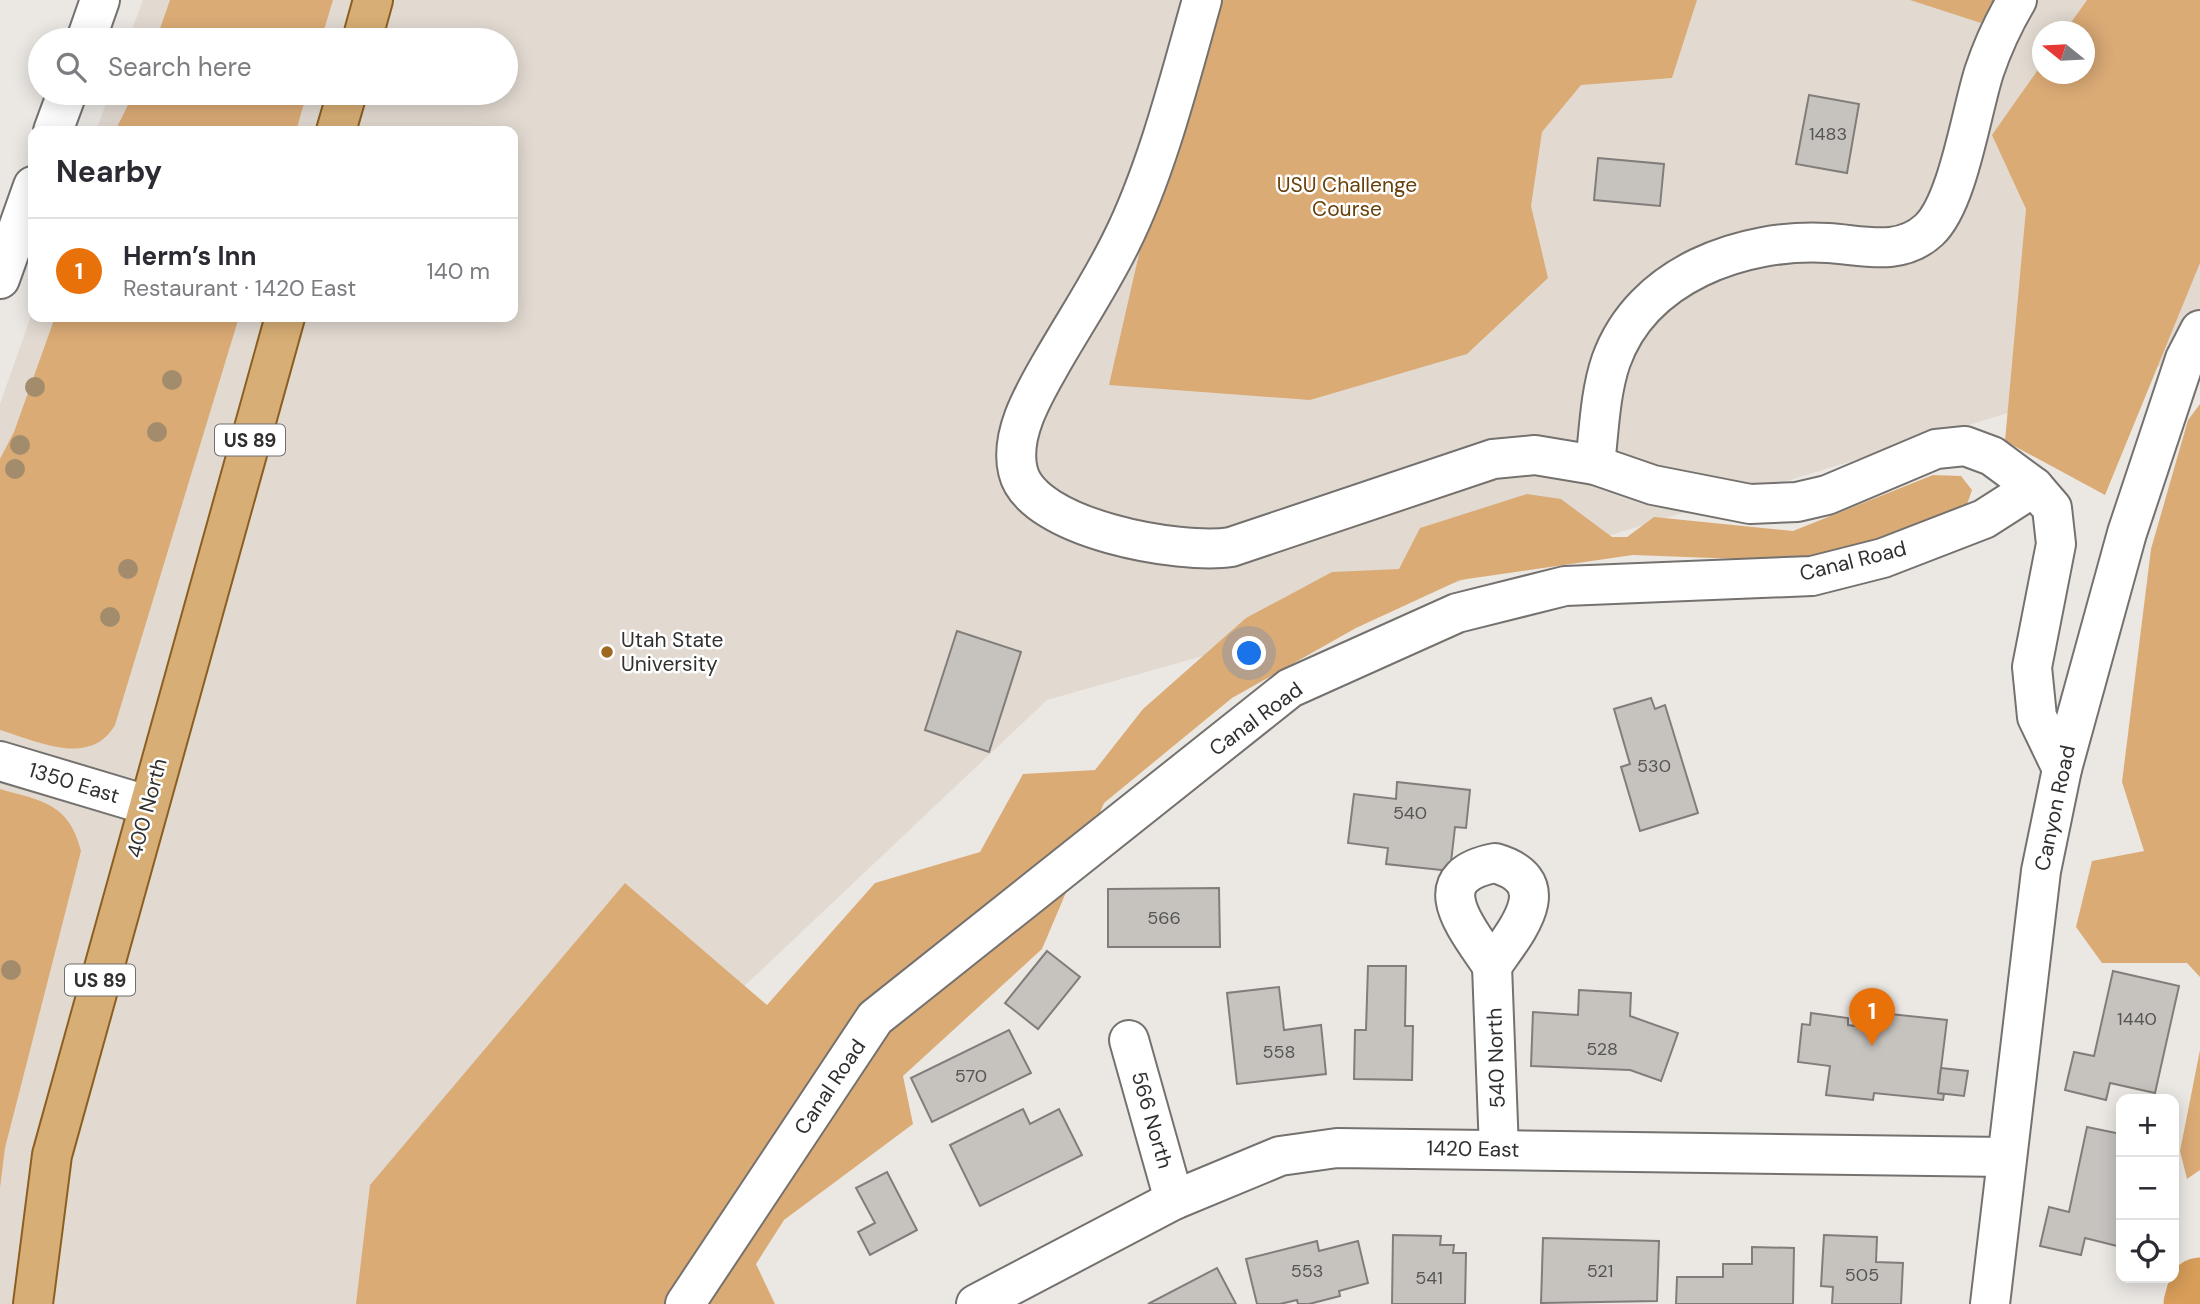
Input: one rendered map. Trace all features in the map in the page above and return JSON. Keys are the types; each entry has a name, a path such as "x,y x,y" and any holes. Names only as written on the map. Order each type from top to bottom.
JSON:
{"main road":[{"path":"365,28 373,0"},
{"path":"337,126 344,105"},
{"name":"400 North","path":"33,1304 52,1155 147,805 284,322"}],"street":[{"path":"90,28 100,0"},
{"path":"1202,0 1181,74 1121,242 1035,391 1017,442 1018,472 1030,493 1049,510 1123,537 1211,551 1231,547 1493,459 1535,455 1595,465 1701,497 1750,504 1797,502 1827,495 1936,449 1965,446 1992,456 2034,487 2052,508 2056,544 2032,667 2037,717 2062,769"},
{"path":"1595,465 1603,397 1611,361 1625,331 1647,303 1669,283 1713,262 1755,248 1791,241 1884,249 1906,245 1926,233 1938,220 1949,198 1985,70 2017,0"},
{"path":"55,126 63,105"},
{"path":"0,279 28,200"},
{"name":"Canyon Road","path":"1990,1304 2041,872 2062,769 2127,533 2185,359 2200,330"},
{"name":"Canal Road","path":"685,1304 875,1018 1290,688 1457,613 1565,586 1812,576 1883,558 1984,519 2034,487"},
{"name":"1350 East","path":"0,761 147,805"},
{"name":"540 North","path":"1492,965 1499,1150"},
{"name":"566 North","path":"1129,1040 1174,1200"},
{"name":"1420 East","path":"976,1304 1174,1200 1280,1156 1337,1148 2006,1157"}],"shaded area":[{"name":"Utah State University","path":"143,0 2200,0 2200,354 1383,605 1047,700 408,1304 0,1304 0,404 29,322 518,322 518,126 98,126 106,105 518,105 518,28 132,28"}],"green space":[{"path":"170,0 333,0 325,28 160,28"},
{"name":"USU Challenge Course","path":"1216,0 1697,0 1672,78 1581,85 1542,132 1531,206 1548,278 1467,354 1310,400 1109,385 1142,241"},
{"path":"1910,0 1994,0 1981,23"},
{"path":"2087,0 2200,0 2200,263 2105,495 2005,441 2026,209 1992,135 2032,78 2032,84 2095,84 2095,21 2072,21"},
{"path":"128,105 304,105 297,126 118,126"},
{"path":"53,322 237,322 115,725 104,738 92,745 62,748 0,730 0,459 14,432"},
{"path":"2200,404 2200,977 2187,963 2102,963 2076,927 2092,861 2144,851 2122,782 2151,549 2188,420"},
{"path":"1933,475 1961,476 1972,490 1963,516 1878,541 1790,561 1633,555 1460,580 1356,628 1232,698 1104,803 1042,949 903,1076 913,1124 784,1220 756,1264 775,1304 356,1304 370,1185 625,883 767,1005 875,883 980,852 1023,774 1095,770 1143,709 1246,618 1332,572 1399,569 1420,528 1527,494 1561,499 1612,537 1627,537 1654,517 1793,531"},
{"path":"0,789 52,806 69,823 81,851 5,1148 0,1188"},
{"path":"2200,1050 2200,1170 2187,1179 2180,1151"}],"building":[{"path":"1809,95 1859,104 1847,173 1796,164"},
{"path":"1598,158 1664,164 1660,206 1594,200"},
{"path":"957,631 1021,652 989,752 925,730"},
{"path":"1651,698 1655,709 1665,705 1698,813 1640,831 1621,767 1630,764 1614,709"},
{"path":"1397,782 1470,790 1466,828 1455,827 1450,871 1386,864 1388,848 1348,843 1354,794 1396,799"},
{"path":"1219,888 1220,947 1108,947 1108,889"},
{"path":"1047,951 1080,977 1038,1029 1005,1003"},
{"path":"1368,966 1406,966 1405,1026 1413,1026 1412,1080 1354,1079 1355,1030 1366,1030"},
{"path":"2113,971 2179,986 2155,1093 2110,1083 2106,1100 2065,1090 2074,1052 2094,1056"},
{"path":"1279,987 1284,1030 1321,1025 1326,1074 1237,1084 1227,993"},
{"path":"1579,990 1631,993 1630,1016 1678,1033 1661,1081 1630,1070 1531,1066 1533,1012 1578,1015"},
{"path":"1811,1013 1848,1018 1848,1025 1879,1029 1881,1013 1947,1020 1938,1093 1944,1094 1943,1100 1874,1093 1873,1100 1826,1095 1830,1066 1798,1062 1802,1024 1810,1025"},
{"path":"1009,1030 1031,1073 932,1122 911,1078"},
{"path":"1941,1068 1968,1071 1964,1096 1938,1093"},
{"path":"1023,1109 1030,1124 1059,1109 1082,1155 980,1206 950,1145"},
{"path":"2087,1127 2116,1133 2116,1246 2085,1238 2081,1255 2040,1246 2049,1207 2069,1212"},
{"path":"887,1172 917,1230 870,1255 858,1232 875,1223 856,1188"},
{"path":"1393,1235 1441,1236 1440,1245 1454,1245 1453,1253 1466,1253 1465,1304 1392,1304"},
{"path":"1824,1235 1877,1237 1876,1262 1903,1263 1901,1304 1832,1304 1833,1287 1821,1286"},
{"path":"1543,1238 1659,1241 1657,1301 1541,1303"},
{"path":"1317,1241 1319,1251 1358,1241 1368,1283 1339,1291 1340,1296 1309,1304 1298,1304 1297,1300 1280,1304 1257,1304 1246,1259"},
{"path":"1752,1247 1794,1248 1793,1304 1676,1304 1677,1277 1723,1277 1723,1264 1752,1264"},
{"path":"1217,1268 1236,1304 1148,1304"}],"waterway":[{"path":"2196,1304 2200,1290"}],"place":[{"name":"Utah State University","path":"607,652"},
{"name":"Herm’s Inn","path":"1872,1046"}]}
